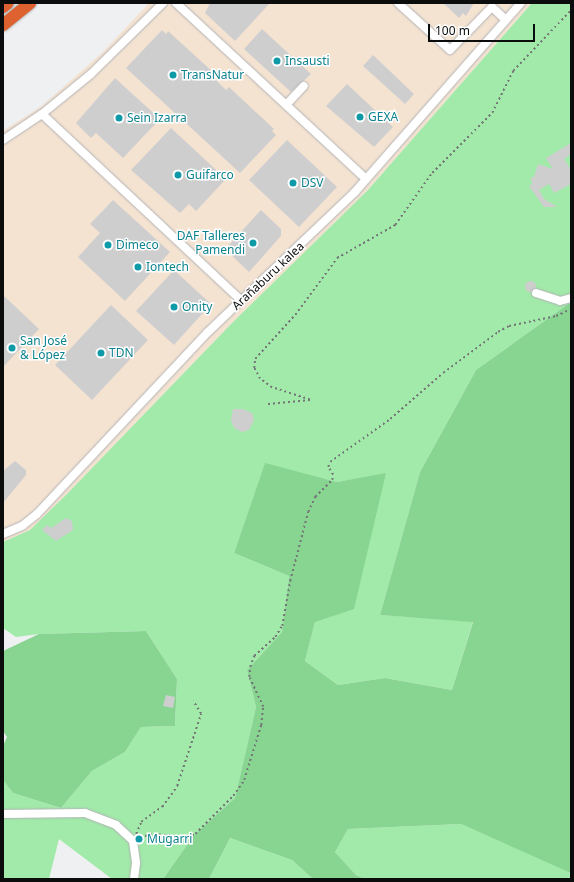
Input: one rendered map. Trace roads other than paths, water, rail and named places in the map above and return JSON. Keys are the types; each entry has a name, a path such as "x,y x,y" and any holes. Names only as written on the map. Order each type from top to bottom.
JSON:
{"highway":[{"path":"3,7 8,3"},
{"path":"3,25 30,3"}],"street":[{"path":"3,140 42,114 91,74 163,3"},
{"path":"176,3 366,179"},
{"path":"398,3 450,50 492,7 506,20"},
{"name":"Arañaburu kalea","path":"3,534 22,526 37,514 146,396 241,300 304,243 366,179 521,3"},
{"path":"286,105 304,86"},
{"path":"42,114 241,300"},
{"path":"536,293 560,300 571,298"},
{"path":"3,814 85,814 116,825 133,840 136,863 134,879"}],"place":[{"name":"Insausti","path":"277,61"},
{"name":"TransNatur","path":"173,75"},
{"name":"GEXA","path":"360,117"},
{"name":"Sein Izarra","path":"119,118"},
{"name":"Guifarco","path":"178,175"},
{"name":"DSV","path":"293,183"},
{"name":"DAF Talleres Pamendi","path":"253,243"},
{"name":"Dimeco","path":"108,245"},
{"name":"Iontech","path":"138,267"},
{"name":"Onity","path":"174,307"},
{"name":"San José & López","path":"12,348"},
{"name":"TDN","path":"101,353"},
{"name":"Mugarri","path":"139,839"}]}
